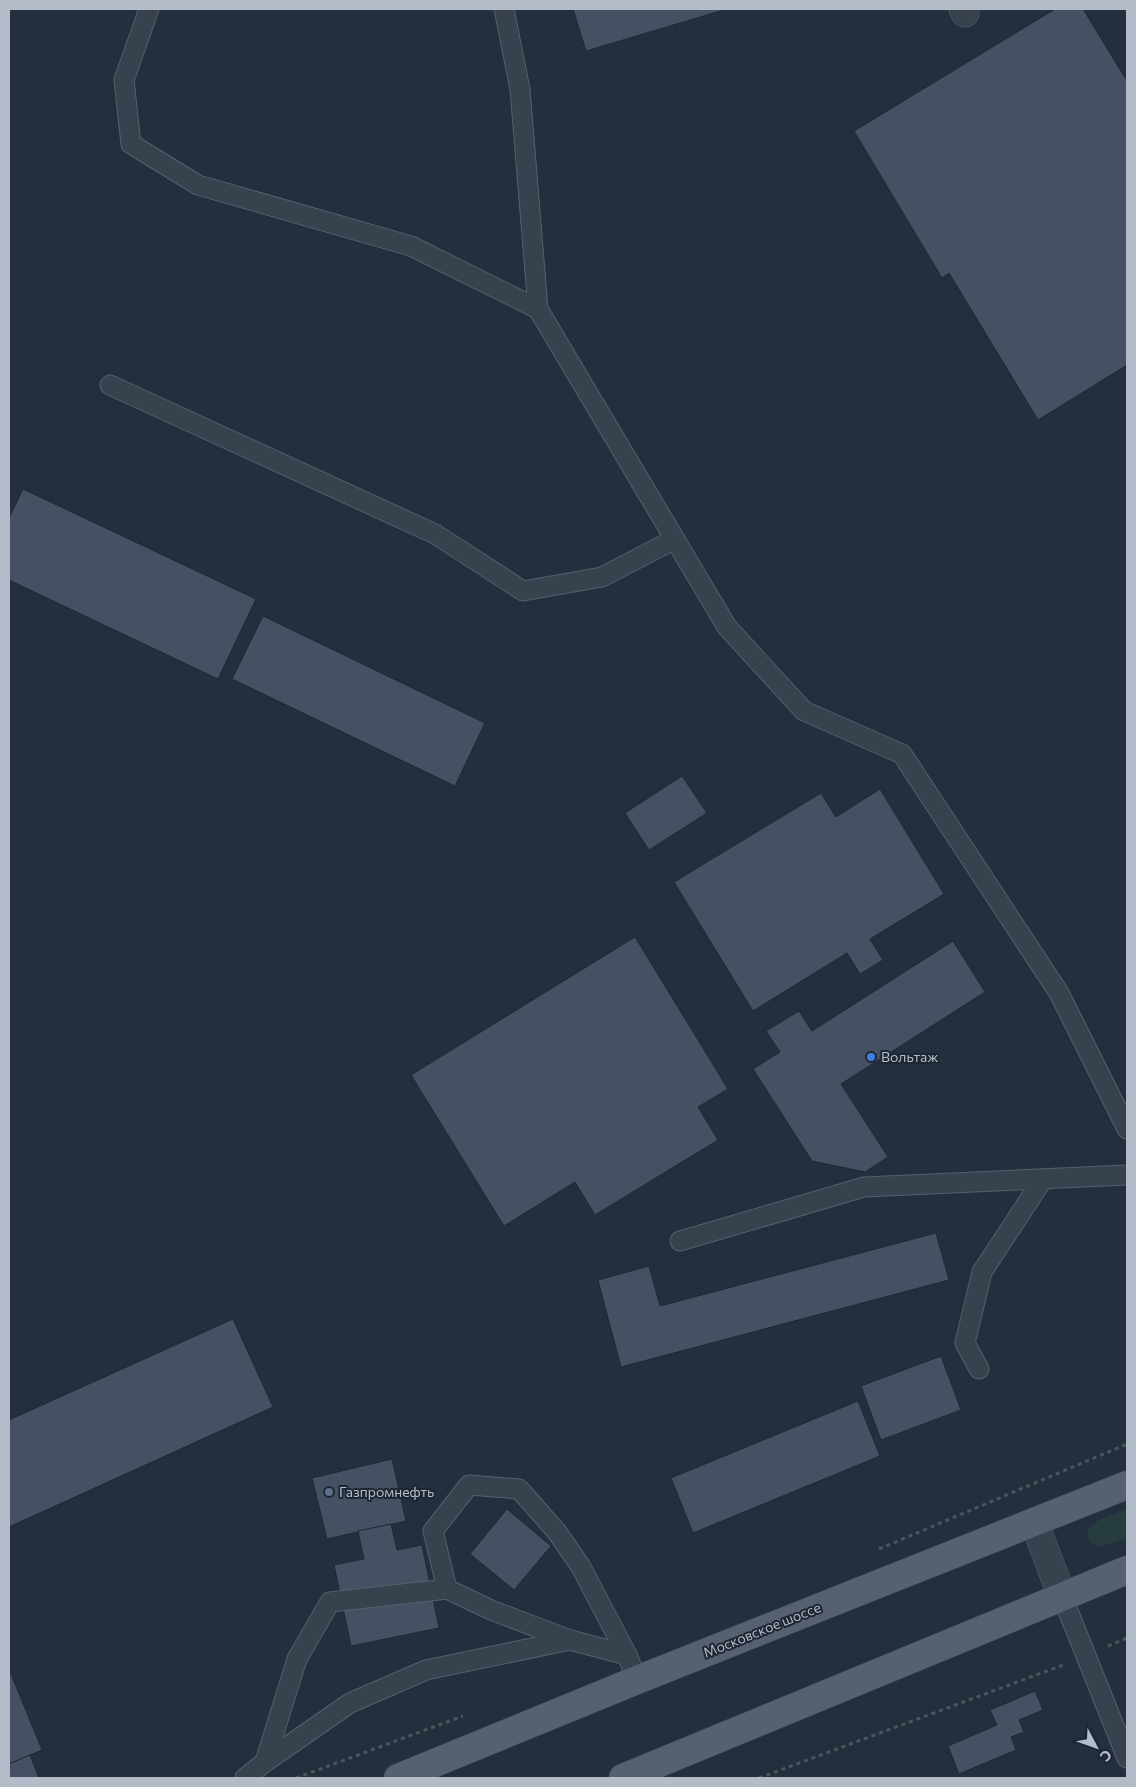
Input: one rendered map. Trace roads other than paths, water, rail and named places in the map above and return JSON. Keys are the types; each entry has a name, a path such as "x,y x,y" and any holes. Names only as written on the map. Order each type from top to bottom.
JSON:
{"main road":[{"name":"Московское шоссе","path":"398,1778 632,1667 1034,1522 1127,1484"},
{"path":"623,1778 1127,1570"}],"street":[{"path":"1034,1522 1062,1596"}],"lane":[{"path":"149,9 124,80 132,144 198,185 411,246 538,309"},
{"path":"504,9 520,89 538,309 727,628 804,711 902,754 1059,993 1127,1129"},
{"path":"110,385 435,534 523,591 602,577 675,539"},
{"path":"680,1241 864,1187 1127,1175"},
{"path":"979,1369 965,1343 982,1272 1043,1179"},
{"path":"447,1589 433,1531 469,1485 519,1489 557,1532 581,1567 632,1667"},
{"path":"265,1762 296,1659 330,1602 447,1589 491,1610 570,1640 632,1667"},
{"path":"1062,1596 1127,1758"},
{"path":"245,1778 350,1703 426,1670 570,1640"}],"place":[{"name":"Вольтаж","path":"871,1057"},
{"name":"Газпромнефть","path":"329,1492"}]}
